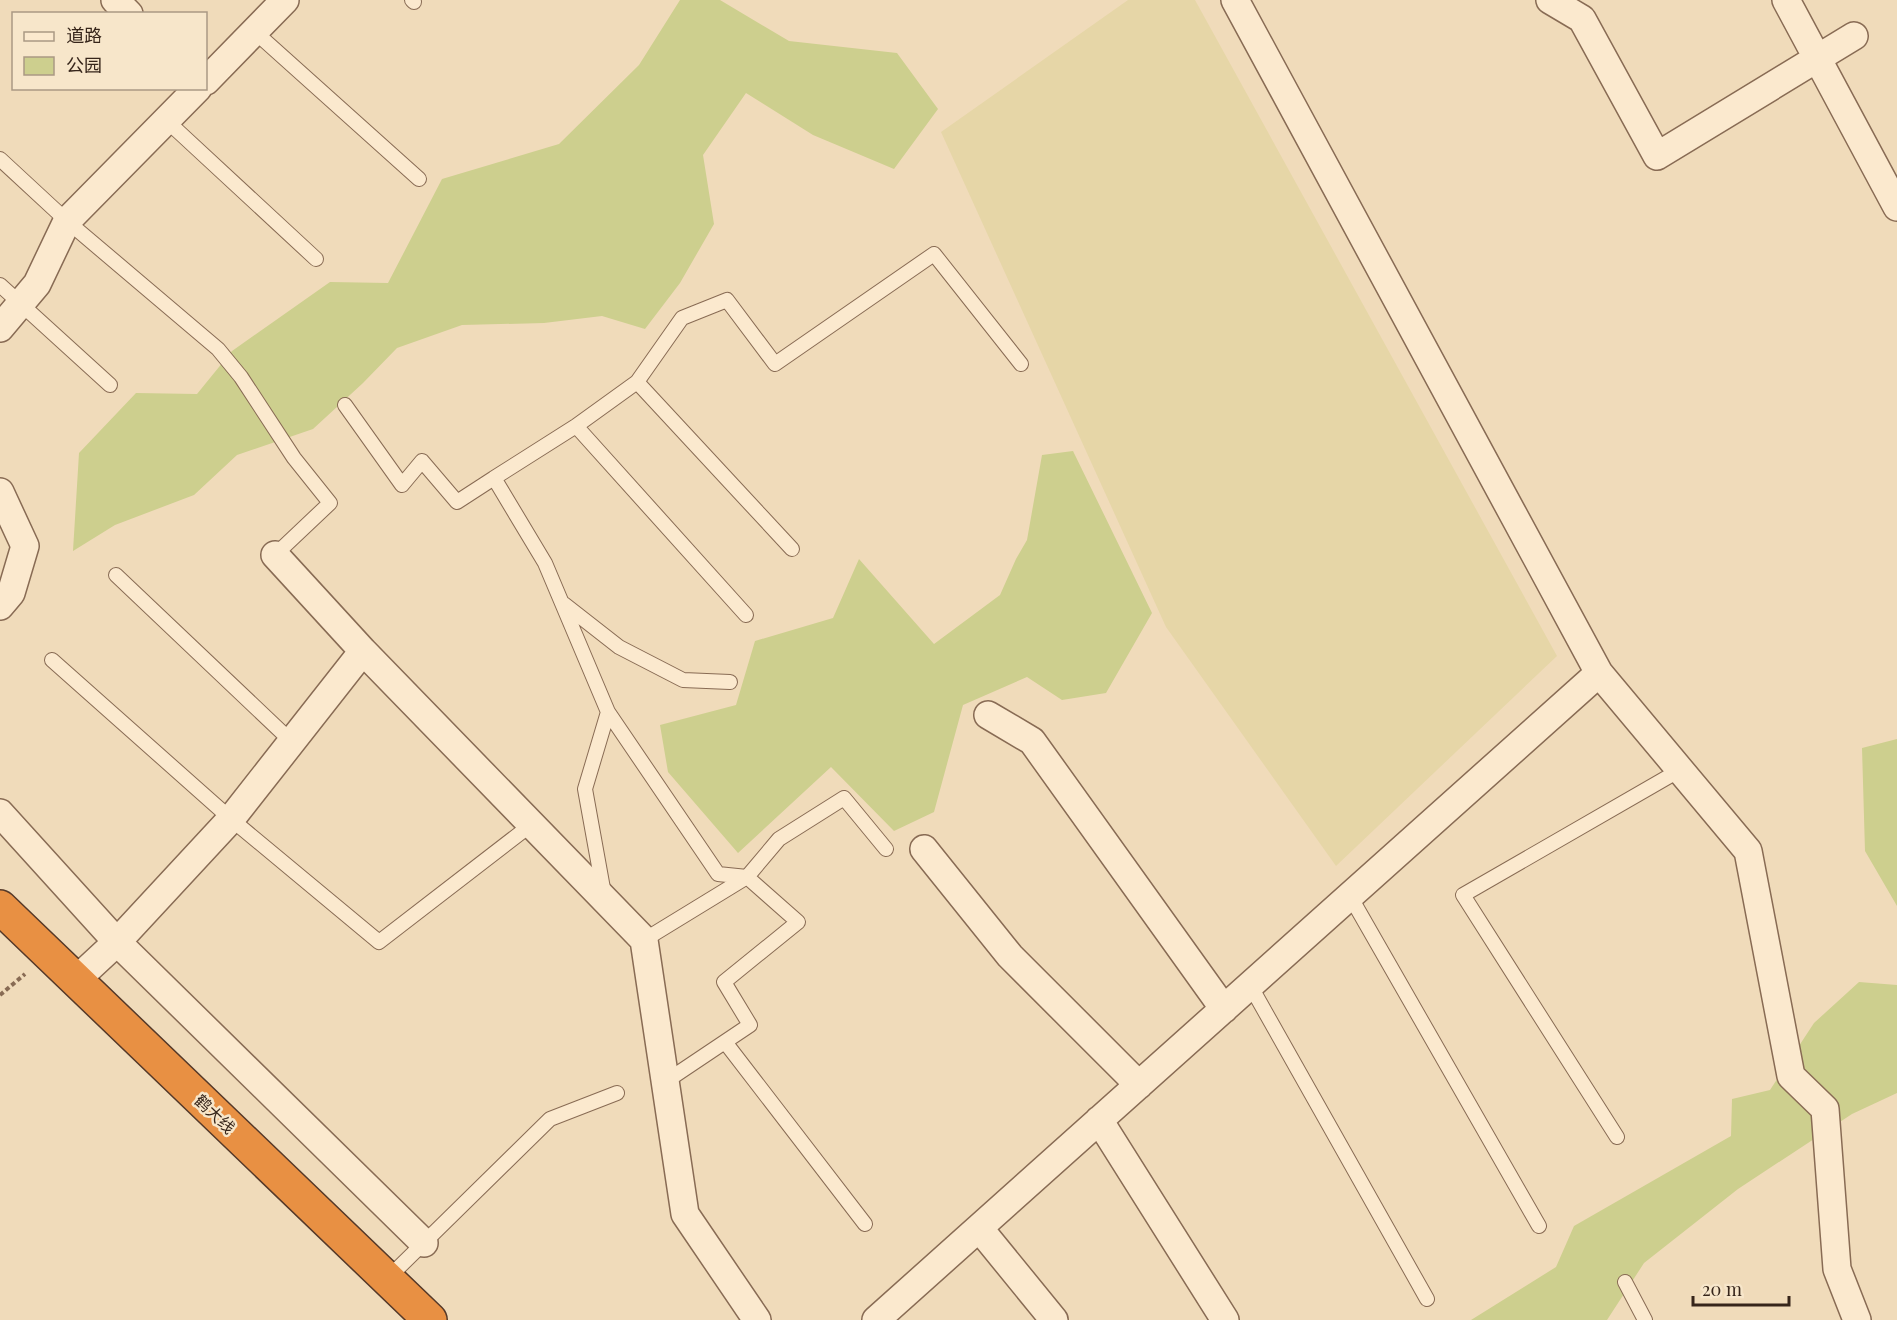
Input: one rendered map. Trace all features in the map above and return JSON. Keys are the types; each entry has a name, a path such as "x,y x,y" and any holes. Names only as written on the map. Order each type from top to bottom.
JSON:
{"highway":[{"name":"鹤大线","path":"0,908 430,1320"}],"street":[{"path":"115,0 127,12"},
{"path":"1236,0 1599,674 1748,851 1791,1076 1825,1108 1837,1269 1857,1320"},
{"path":"1550,0 1582,19 1657,156 1854,36"},
{"path":"1786,0 1897,207"},
{"path":"207,80 280,2"},
{"path":"0,328 37,284 67,221 196,90"},
{"path":"0,492 25,546 11,593 0,606"},
{"path":"275,555 363,651 644,939 685,1214 757,1320"},
{"path":"76,980 117,942 231,819 363,651"},
{"path":"881,1318 1139,1084 1599,674"},
{"path":"988,715 1032,741 1224,1009"},
{"path":"0,813 117,942 424,1243"},
{"path":"924,849 1010,956 1139,1084"},
{"path":"1099,1120 1225,1320"},
{"path":"979,1228 1054,1320"}],"lane":[{"path":"255,31 419,179"},
{"path":"167,121 316,259"},
{"path":"0,159 67,221 218,349 241,377 294,458 330,503 275,555"},
{"path":"345,405 402,485 422,461 457,502 576,426 637,382 682,318 727,300 775,364 934,254 1021,364"},
{"path":"0,285 111,384"},
{"path":"637,382 792,549"},
{"path":"576,426 746,615"},
{"path":"494,478 545,563 608,712 718,874 747,877 798,922 724,982 750,1025 665,1082"},
{"path":"116,575 292,742"},
{"path":"562,603 619,647 683,680 730,682"},
{"path":"52,660 231,819 379,942 532,824"},
{"path":"604,899 585,789 608,712"},
{"path":"1617,1137 1463,895 1680,770"},
{"path":"644,939 747,877 779,839 844,798 886,849"},
{"path":"1350,896 1539,1226"},
{"path":"1250,985 1427,1299"},
{"path":"725,1042 865,1224"},
{"path":"387,1279 550,1119 617,1093"},
{"path":"1625,1282 1645,1320"}],"shaded area":[{"path":"1128,0 1195,0 1557,656 1336,866 1166,627 941,132"}],"green space":[{"path":"680,0 720,0 789,41 897,53 938,109 894,169 813,135 746,93 703,155 714,224 680,283 645,329 602,316 544,323 462,325 397,348 313,429 237,455 194,495 115,525 73,551 79,453 136,393 197,394 232,351 330,282 388,283 442,179 559,144 639,65"},
{"path":"1073,451 1152,613 1106,693 1062,700 1027,677 963,705 934,812 894,831 831,767 738,853 668,772 660,725 736,705 755,641 833,618 859,559 934,644 1000,595 1027,540 1042,455"},
{"path":"1897,739 1897,906 1865,851 1862,748"},
{"path":"1859,982 1897,985 1897,1093 1852,1114 1738,1189 1644,1263 1607,1320 1471,1320 1556,1267 1574,1226 1731,1136 1732,1099 1770,1090 1814,1023"}]}
